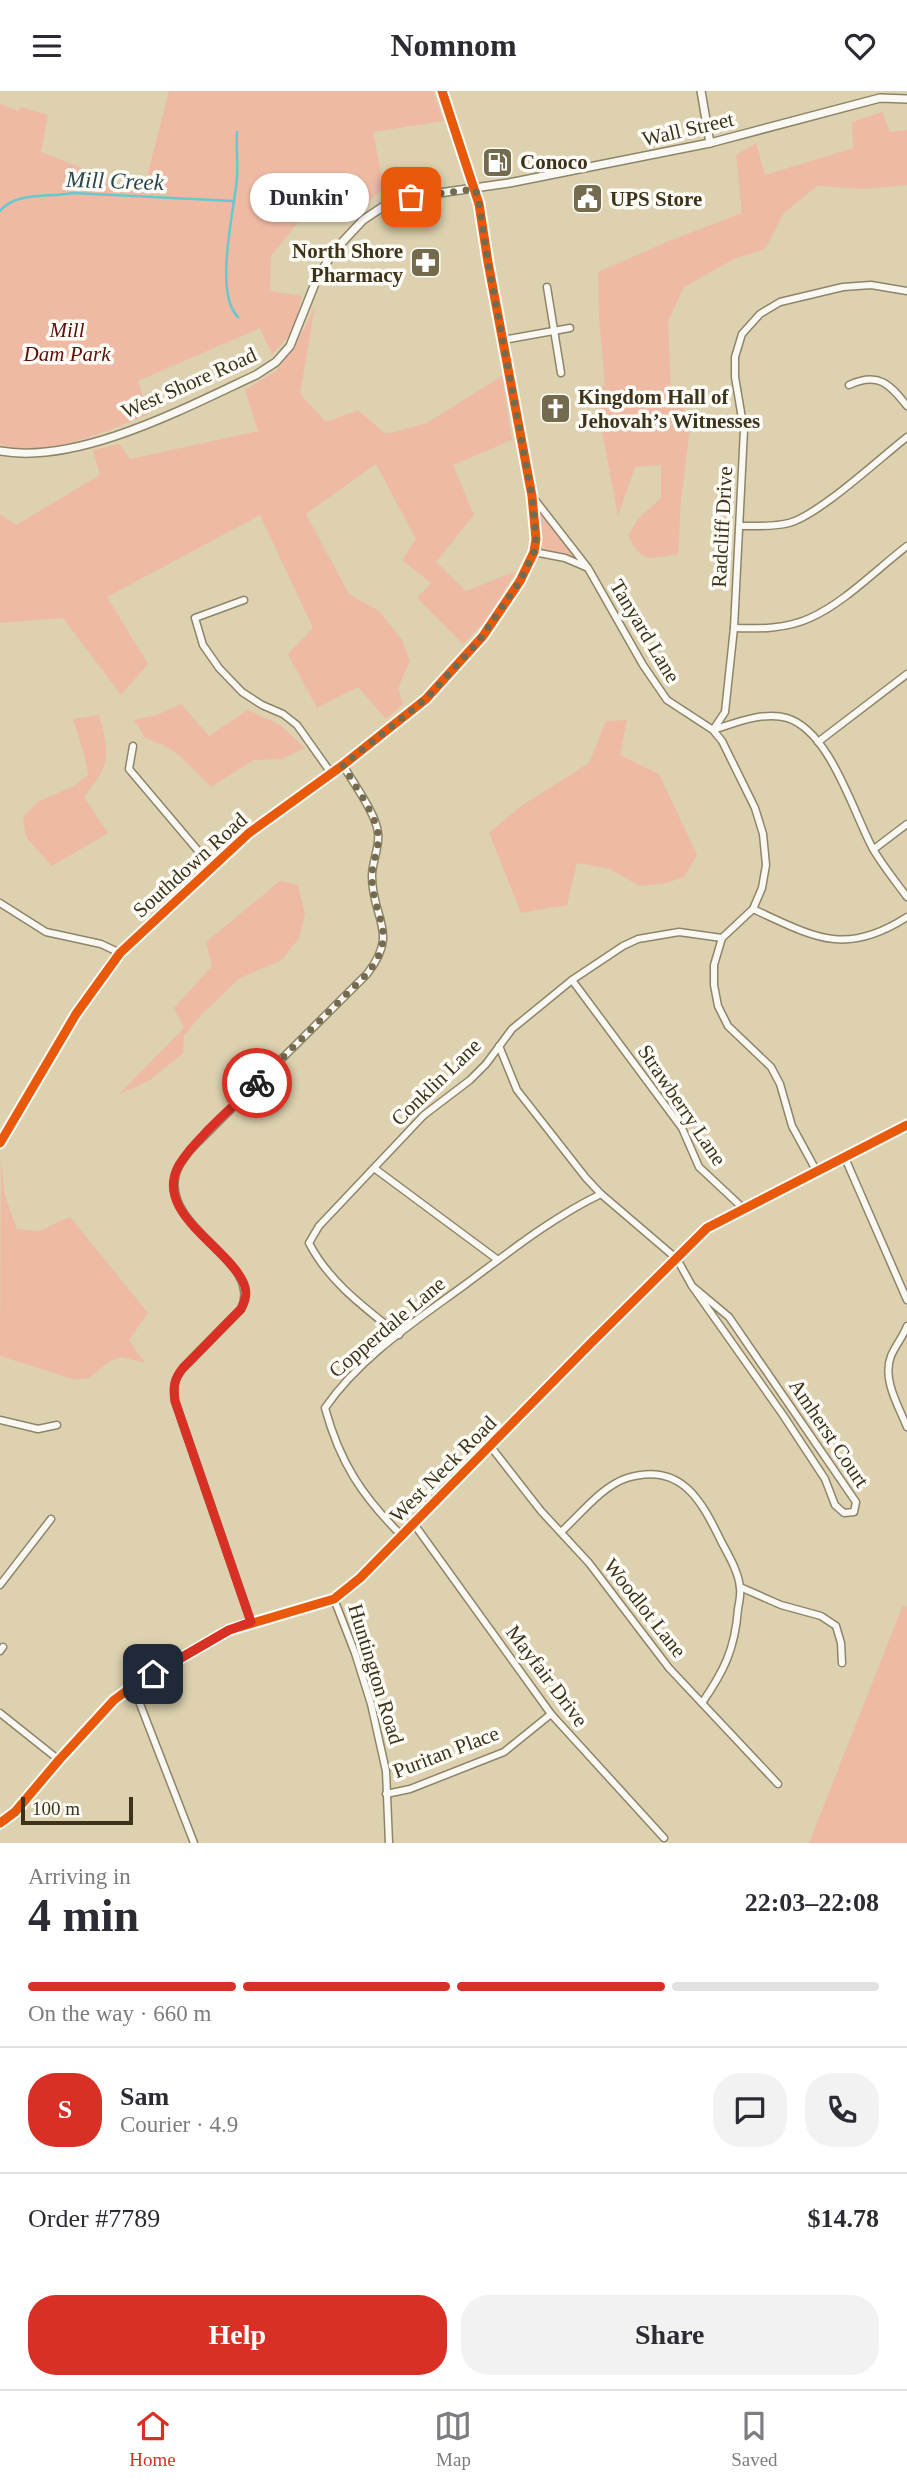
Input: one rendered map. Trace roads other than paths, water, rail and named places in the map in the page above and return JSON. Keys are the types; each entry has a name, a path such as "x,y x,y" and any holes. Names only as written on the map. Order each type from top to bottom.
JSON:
{"street":[{"name":"Southdown Road","path":"0,1143 76,1014 120,953 249,833 343,765 426,699 478,642 520,581 534,552 536,539 532,496 475,189 443,91"},
{"path":"701,91 710,143"},
{"name":"Wall Street","path":"475,189 710,143 880,98 907,100"},
{"name":"West Shore Road","path":"0,451 39,454 92,443 162,417 256,375 270,367 286,352 298,330 316,281 328,260 363,220 382,207 405,198 475,189"},
{"name":"Radcliff Drive","path":"713,730 725,712 734,628 744,430 735,357 742,334 760,314 791,299 844,287 871,285 907,291"},
{"path":"547,287 561,373"},
{"path":"503,340 570,328"},
{"path":"849,385 868,379 879,380 907,406"},
{"path":"740,526 791,522 816,510 907,437"},
{"name":"Tanyard Lane","path":"532,496 588,568 643,665 667,700 713,730 722,741 746,788 763,834 766,865 762,888 753,909"},
{"path":"734,628 785,626 809,618 831,606 907,546"},
{"name":"Tanyard Lane","path":"534,552 565,558 588,568"},
{"path":"244,600 195,618 203,645 219,668 242,692 283,714 298,726 331,772"},
{"path":"818,742 907,674"},
{"path":"713,730 754,719 785,717 802,725 818,742 841,780 874,849 907,898"},
{"path":"133,746 129,769 211,866"},
{"path":"251,1622 175,1401 173,1388 176,1377 183,1368 241,1309 246,1299 245,1285 183,1214 176,1198 174,1180 178,1166 190,1150 378,960 383,944 383,927 372,876 379,835 374,820 343,765"},
{"path":"874,849 907,824"},
{"path":"0,903 46,932 101,944 120,953"},
{"path":"817,1172 792,1126 780,1084 771,1067 728,1025 718,1006 714,965 722,938 753,909 813,934 846,941 867,937 907,917"},
{"name":"Conklin Lane","path":"399,1335 359,1303 319,1262 309,1243 319,1226 424,1115 470,1080 486,1064 512,1029 572,981 623,946 638,939 679,932 722,938"},
{"name":"Strawberry Lane","path":"572,981 682,1128 699,1167 745,1210"},
{"path":"499,1046 517,1090 570,1159 601,1194 677,1259"},
{"name":"West Neck Road","path":"0,1823 15,1812 58,1760 114,1700 134,1686 229,1630 334,1599 360,1578 707,1229 907,1125"},
{"path":"845,1158 907,1300"},
{"path":"374,1168 498,1260"},
{"name":"Copperdale Lane","path":"402,1536 376,1510 358,1486 331,1431 325,1408 355,1373 399,1335 498,1260 565,1214 601,1194"},
{"name":"Amherst Court","path":"677,1259 692,1286 825,1479 835,1505 844,1513 854,1512 856,1502 729,1317 692,1286"},
{"path":"907,1326 887,1368 891,1388 907,1427"},
{"path":"0,1420 37,1429 57,1425"},
{"name":"Woodlot Lane","path":"491,1447 541,1511 589,1563 637,1629 670,1668 778,1784"},
{"path":"561,1532 610,1487 624,1479 641,1475 662,1476 678,1482 695,1494 729,1556 740,1587 736,1632 730,1657 702,1703"},
{"path":"0,1585 51,1519"},
{"name":"Mayfair Drive","path":"414,1524 551,1714 664,1838"},
{"path":"740,1587 781,1605 821,1616 836,1626 841,1643 842,1663"},
{"name":"Huntington Road","path":"334,1599 372,1704 386,1771 389,1843"},
{"path":"134,1686 194,1843"},
{"path":"0,1713 58,1760"},
{"name":"Puritan Place","path":"386,1794 410,1789 504,1752 551,1714"}],"waterway":[{"name":"Mill Creek","path":"237,132 237,177 226,270 231,305 238,317"},
{"name":"Mill Creek","path":"0,211 15,200 73,193 233,201"}],"place":[{"name":"Conoco","path":"497,162"},
{"name":"Dunkin'","path":"411,197"},
{"name":"UPS Store","path":"587,199"},
{"name":"North Shore Pharmacy","path":"426,263"},
{"name":"Kingdom Hall of Jehovah’s Witnesses","path":"555,409"}],"park label":[{"name":"Mill Dam Park","path":"67,342"}]}
